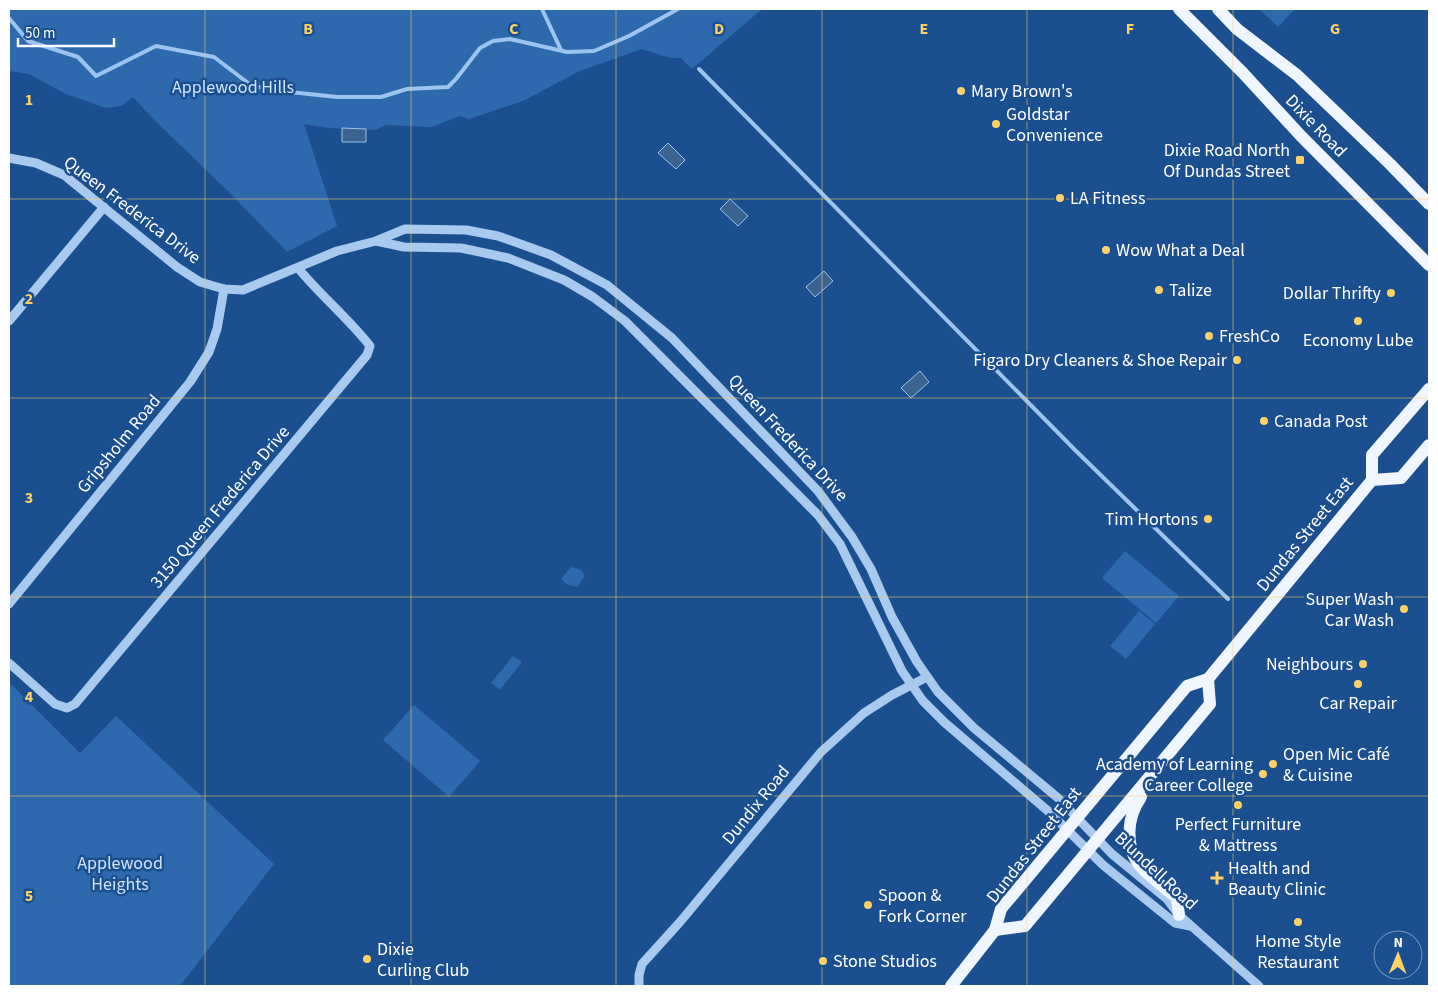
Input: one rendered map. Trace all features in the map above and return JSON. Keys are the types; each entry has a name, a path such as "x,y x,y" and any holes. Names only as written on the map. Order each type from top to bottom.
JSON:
{"main road":[{"name":"Dixie Road","path":"1180,9 1301,136 1429,265"},
{"name":"Dixie Road","path":"1218,9 1237,29 1298,75 1429,204"},
{"name":"Dundas Street East","path":"951,986 995,930 1001,909 1186,686 1208,679 1372,480 1372,455 1429,389"},
{"name":"Dundas Street East","path":"1372,480 1401,478 1429,445"},
{"name":"Dundas Street East","path":"995,930 1025,926 1210,704 1208,679"},
{"path":"1155,771 1151,782 1132,812 1129,822 1131,843 1141,866 1177,898 1179,915"}],"street":[{"name":"Queen Frederica Drive","path":"9,158 36,163 52,168 64,175 177,267 200,282 224,289 243,290 337,251 376,241 405,229 466,230 498,236 527,245 571,265 607,285 672,338 818,491 846,528 871,569 892,616 927,677 955,709 1058,798 1098,839"},
{"path":"9,321 104,207"},
{"name":"Queen Frederica Drive","path":"376,241 404,247 461,248 508,258 564,280 592,297 625,321 818,515 840,544 899,666 911,686 944,722 1048,811 1088,850"},
{"name":"3150 Queen Frederica Drive","path":"9,663 55,704 67,708 75,704 367,355 370,346 358,330 314,288 298,268"},
{"name":"Gripsholm Road","path":"9,604 190,382 209,352 217,329 224,289"},
{"name":"Dundix Road","path":"639,984 642,964 680,922 821,752 864,713 892,695 927,677"},
{"name":"Blundell Road","path":"1098,839 1112,854 1166,899 1179,915 1259,986"},
{"name":"Blundell Road","path":"1088,850 1103,865 1175,923 1192,926"}],"green space":[{"name":"Applewood Hills","path":"9,9 762,9 692,69 681,58 670,58 642,49 580,71 523,101 469,119 460,116 432,127 386,125 375,130 328,128 304,124 337,226 287,252 133,97 121,106 106,108 66,94 29,74 9,71"},
{"path":"1259,9 1295,9 1278,27"},
{"path":"1125,551 1179,596 1156,623 1102,578"},
{"path":"573,567 581,570 585,576 577,587 566,584 561,579"},
{"path":"1139,611 1155,624 1126,659 1110,646"},
{"path":"513,656 522,662 500,690 491,683"},
{"name":"Applewood Heights","path":"9,682 80,753 116,716 274,864 180,986 9,986"},
{"path":"414,705 480,761 449,797 383,740"}],"shaded area":[{"path":"342,128 366,129 366,142 342,142"},
{"path":"668,143 685,160 676,169 658,153"},
{"path":"730,199 748,216 738,226 720,209"},
{"path":"824,271 833,281 815,297 806,287"},
{"path":"920,371 929,382 911,398 901,388"}],"waterway":[{"path":"542,9 561,50"},
{"path":"9,18 28,41 78,57 96,76 156,46 214,57 252,86 337,97 381,97 407,89 448,87 480,48 493,41 510,39 567,52 594,51 629,36 678,9"},
{"path":"699,69 1075,450 1228,599"}],"place":[{"name":"Mary Brown's","path":"961,91"},
{"name":"Goldstar Convenience","path":"996,124"},
{"name":"Dixie Road North Of Dundas Street","path":"1300,160"},
{"name":"LA Fitness","path":"1060,198"},
{"name":"Wow What a Deal","path":"1106,250"},
{"name":"Talize","path":"1159,290"},
{"name":"Dollar Thrifty","path":"1391,293"},
{"name":"Economy Lube","path":"1358,321"},
{"name":"FreshCo","path":"1209,336"},
{"name":"Figaro Dry Cleaners & Shoe Repair","path":"1237,360"},
{"name":"Canada Post","path":"1264,421"},
{"name":"Tim Hortons","path":"1208,519"},
{"name":"Super Wash Car Wash","path":"1404,609"},
{"name":"Neighbours","path":"1363,664"},
{"name":"Car Repair","path":"1358,684"},
{"name":"Open Mic Café & Cuisine","path":"1273,764"},
{"name":"Academy of Learning Career College","path":"1263,774"},
{"name":"Perfect Furniture & Mattress","path":"1238,805"},
{"name":"Health and Beauty Clinic","path":"1217,878"},
{"name":"Spoon & Fork Corner","path":"868,905"},
{"name":"Home Style Restaurant","path":"1298,922"},
{"name":"Dixie Curling Club","path":"367,959"},
{"name":"Stone Studios","path":"823,961"}]}
